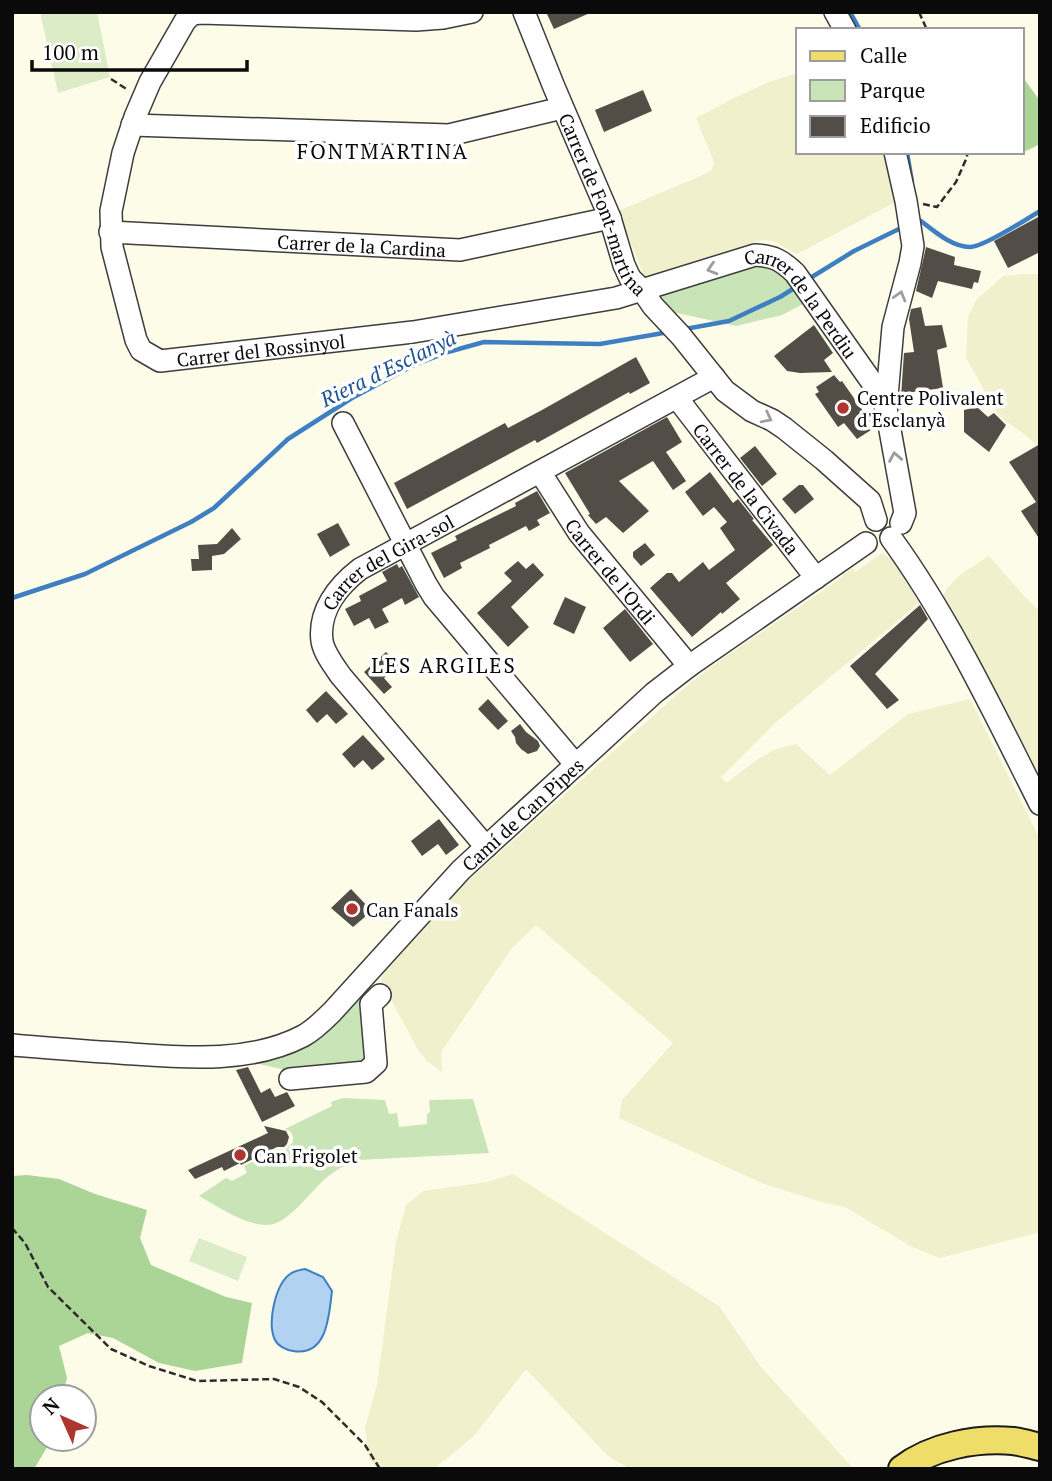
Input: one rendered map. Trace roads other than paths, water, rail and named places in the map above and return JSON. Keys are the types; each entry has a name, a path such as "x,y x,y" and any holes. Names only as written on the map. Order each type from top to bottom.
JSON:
{"main road":[{"path":"902,1469 926,1455 976,1442 1013,1441 1040,1447"},
{"path":"916,1469 952,1452 981,1447 1040,1454"}],"street":[{"name":"Carrer del Rossinyol","path":"472,12 416,20 201,13 192,14 185,21 150,82 132,125 123,153 111,211 111,247 141,351 160,361 413,332 616,298 642,290"},
{"name":"Carrer de Font-martina","path":"524,12 610,218 630,278 725,391 752,411 784,428 870,501 885,531 913,570 958,644 1040,804"},
{"path":"835,12 844,28"},
{"path":"132,125 449,135 562,108"},
{"path":"885,531 905,513 887,408 889,361 895,317 912,246 895,154"},
{"name":"Carrer de la Cardina","path":"110,232 460,250 610,218"},
{"name":"Carrer de la Perdiu","path":"642,290 755,256 775,258 785,264 802,283 881,395 887,408"},
{"name":"Carrer de la Perdiu","path":"867,376 876,381 882,379 889,361"},
{"name":"Carrer del Gira-sol","path":"486,847 341,676 330,659 322,642 323,625 334,593 360,569 714,377"},
{"name":"Carrer de la Civada","path":"677,398 816,578"},
{"path":"344,423 434,597 576,765"},
{"name":"Carrer de l'Ordi","path":"540,472 579,533 689,666"},
{"name":"Camí de Can Pipes","path":"12,1045 184,1058 264,1051 306,1035 320,1024 461,870 654,693 885,531"},
{"path":"290,1079 366,1072 376,1063 371,1004 380,995"}],"water":[{"path":"305,1269 323,1277 332,1291 330,1311 320,1341 305,1351 293,1351 282,1347 275,1340 272,1315 285,1279 294,1272"}],"waterway":[{"path":"850,12 859,28"},
{"path":"907,154 912,182"},
{"name":"Riera d'Esclanyà","path":"914,222 921,221 950,241 970,247 994,238 1040,211"},
{"name":"Riera d'Esclanyà","path":"807,280 854,251 903,227"},
{"name":"Riera d'Esclanyà","path":"685,329 729,321 796,287"},
{"name":"Riera d'Esclanyà","path":"12,598 85,574 191,522 214,508 288,439 352,398 414,365 484,342 600,344 669,332"}],"place":[{"name":"Centre Polivalent d'Esclanyà","path":"843,408"},
{"name":"Can Fanals","path":"352,909"},
{"name":"Can Frigolet","path":"240,1155"}],"district":[{"name":"FONTMARTINA","path":"383,151"},
{"name":"LES ARGILES","path":"444,665"}]}
